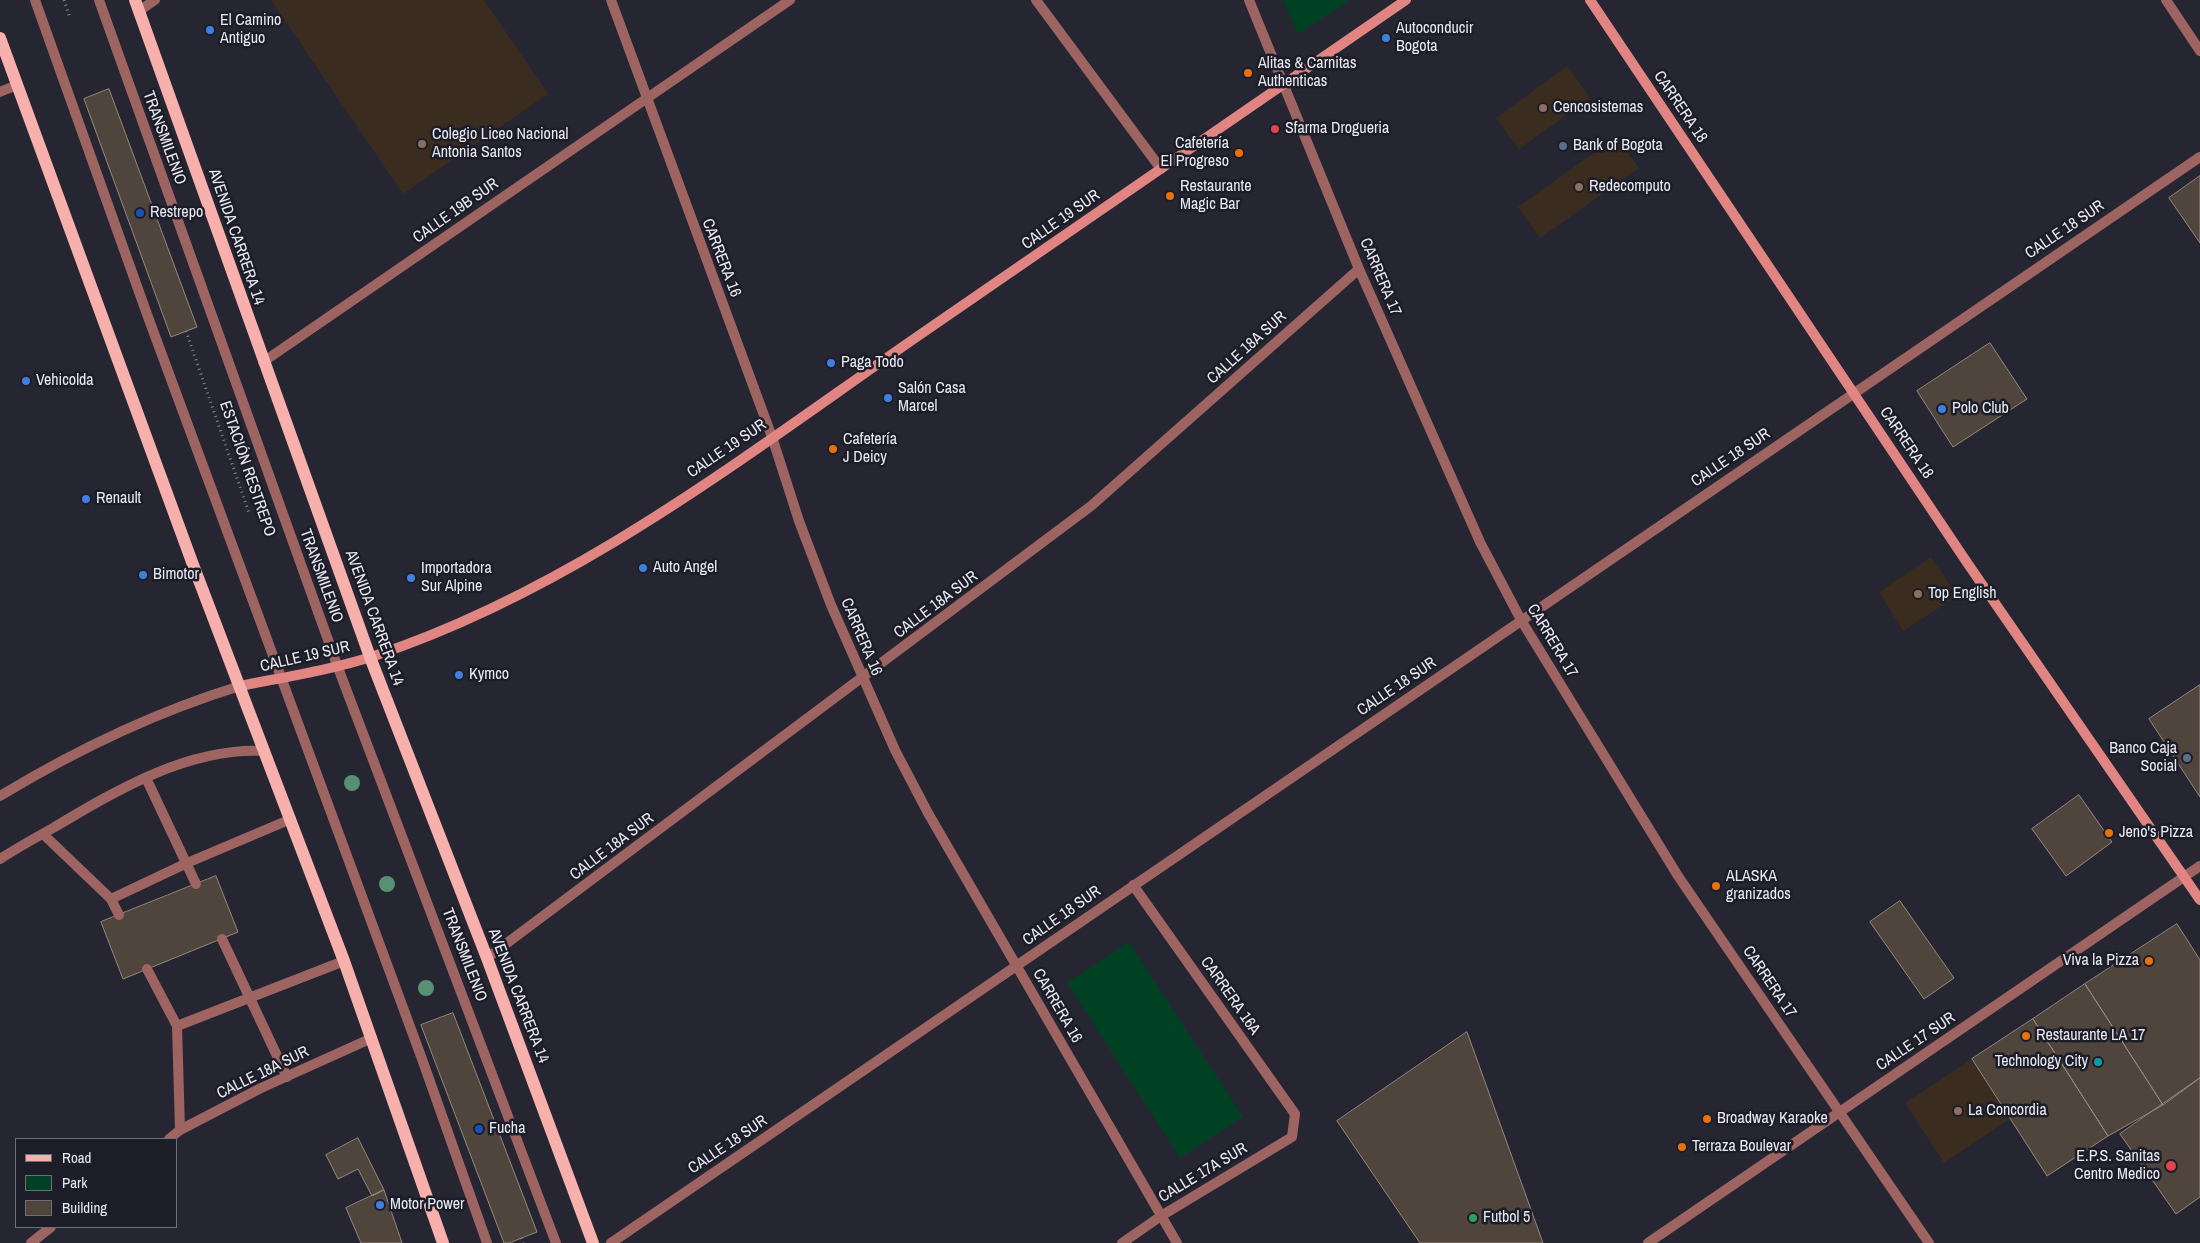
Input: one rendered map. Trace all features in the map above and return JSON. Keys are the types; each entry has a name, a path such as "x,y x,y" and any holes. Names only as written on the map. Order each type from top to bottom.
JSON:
{"main road":[{"name":"CALLE 19 SUR","path":"240,686 370,657 465,620 557,576 645,523 772,437 1406,0"},
{"name":"CARRERA 18","path":"1590,0 1968,564 2200,900"},
{"name":"AVENIDA CARRERA 14","path":"137,5 370,657 487,958 593,1243"},
{"path":"0,38 344,961 443,1243"}],"street":[{"path":"35,0 148,317 422,1059 486,1243"},
{"name":"TRANSMILENIO","path":"98,0 337,665 556,1243"},
{"path":"137,5 155,0"},
{"name":"CARRERA 16","path":"610,0 772,437 799,521 863,679 895,750 928,813 1177,1243"},
{"name":"CALLE 19B SUR","path":"263,362 790,0"},
{"path":"1036,0 1161,169"},
{"name":"CARRERA 17","path":"1249,0 1359,269 1480,542 1521,620 1678,876 1929,1243"},
{"path":"2166,0 2200,51"},
{"path":"0,92 16,85"},
{"name":"CALLE 18 SUR","path":"611,1243 2200,156"},
{"name":"CALLE 18A SUR","path":"487,958 863,679 1091,506 1359,269"},
{"name":"CALLE 19 SUR","path":"0,796 83,748 146,719 193,700 240,686"},
{"path":"0,858 78,813 146,778 200,757 226,752 265,751"},
{"path":"146,778 196,884"},
{"path":"111,899 187,863 291,819"},
{"path":"43,834 111,899 119,914"},
{"name":"CALLE 17 SUR","path":"1648,1243 2200,866"},
{"name":"CARRERA 16A","path":"1133,885 1295,1114 1295,1126"},
{"path":"222,939 287,1077"},
{"path":"177,1026 344,961"},
{"path":"147,969 177,1026 180,1130"},
{"name":"CALLE 18A SUR","path":"170,1138 180,1130 287,1077 372,1038"},
{"name":"CALLE 17A SUR","path":"1122,1243 1161,1216 1292,1137 1295,1126"},
{"path":"31,1243 50,1228"}],"path":[{"name":"ESTACIÓN RESTREPO","path":"186,331 250,514"},
{"path":"521,1238 523,1243"}],"shaded area":[{"name":"Colegio Liceo Nacional Antonia Santos","path":"271,0 484,0 548,94 403,194"},
{"name":"Cencosistemas","path":"1567,66 1590,98 1519,149 1496,118"},
{"name":"Redecomputo","path":"1616,137 1639,168 1540,238 1518,207"},
{"name":"Top English","path":"1931,557 1957,596 1903,631 1879,592"},
{"name":"La Concordia","path":"1972,1059 2011,1118 1944,1163 1905,1103"}],"green space":[{"path":"1283,0 1350,0 1298,34"},
{"path":"1129,942 1243,1117 1180,1158 1067,983"}],"building":[{"name":"Restrepo","path":"109,89 197,327 171,337 84,99"},
{"path":"2200,176 2200,243 2169,198"},
{"path":"1990,343 2027,399 1953,447 1917,391"},
{"name":"Banco Caja Social","path":"2200,685 2200,797 2149,719"},
{"path":"2079,795 2112,842 2066,876 2032,829"},
{"path":"216,876 238,932 123,979 101,922"},
{"path":"1900,901 1954,978 1924,999 1870,922"},
{"path":"2177,924 2200,960 2200,1078 2163,1105 2085,984"},
{"name":"Technology City","path":"2085,984 2163,1105 2108,1136 2033,1019"},
{"name":"Fucha","path":"453,1013 537,1232 509,1243 504,1243 421,1025"},
{"path":"2033,1019 2108,1136 2047,1176 1972,1059"},
{"path":"1467,1032 1543,1243 1420,1243 1337,1121"},
{"name":"E.P.S. Sanitas Centro Medico","path":"2200,1078 2200,1197 2176,1214 2120,1134"},
{"path":"358,1138 384,1190 372,1196 358,1169 338,1179 326,1155"},
{"path":"384,1190 402,1243 361,1243 346,1208"}],"place":[{"name":"El Camino Antiguo","path":"210,30"},
{"name":"Autoconducir Bogota","path":"1386,38"},
{"name":"Alitas & Carnitas Authenticas","path":"1248,73"},
{"name":"Cencosistemas","path":"1543,108"},
{"name":"Sfarma Drogueria","path":"1275,129"},
{"name":"Colegio Liceo Nacional Antonia Santos","path":"422,144"},
{"name":"Bank of Bogota","path":"1563,146"},
{"name":"Cafetería El Progreso","path":"1239,153"},
{"name":"Redecomputo","path":"1579,187"},
{"name":"Restaurante Magic Bar","path":"1170,196"},
{"name":"Restrepo","path":"140,213"},
{"name":"Paga Todo","path":"831,363"},
{"name":"Vehicolda","path":"26,381"},
{"name":"Salón Casa Marcel","path":"888,398"},
{"name":"Polo Club","path":"1942,409"},
{"name":"Cafetería J Deicy","path":"833,449"},
{"name":"Renault","path":"86,499"},
{"name":"Auto Angel","path":"643,568"},
{"name":"Bimotor","path":"143,575"},
{"name":"Importadora Sur Alpine","path":"411,578"},
{"name":"Top English","path":"1918,594"},
{"name":"Kymco","path":"459,675"},
{"name":"Banco Caja Social","path":"2187,758"},
{"name":"Jeno's Pizza","path":"2109,833"},
{"name":"ALASKA granizados","path":"1716,886"},
{"name":"Viva la Pizza","path":"2149,961"},
{"name":"Restaurante LA 17","path":"2026,1036"},
{"name":"Technology City","path":"2098,1062"},
{"name":"La Concordia","path":"1958,1111"},
{"name":"Broadway Karaoke","path":"1707,1119"},
{"name":"Fucha","path":"479,1129"},
{"name":"Terraza Boulevar","path":"1682,1147"},
{"name":"E.P.S. Sanitas Centro Medico","path":"2171,1166"},
{"name":"Motor Power","path":"380,1205"},
{"name":"Futbol 5","path":"1473,1218"}]}
